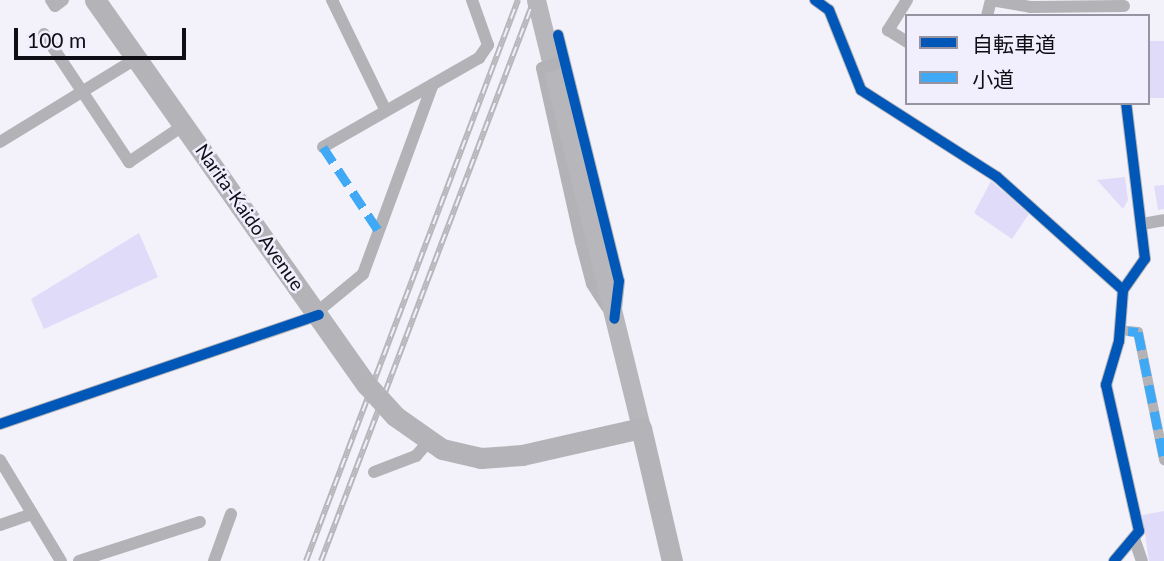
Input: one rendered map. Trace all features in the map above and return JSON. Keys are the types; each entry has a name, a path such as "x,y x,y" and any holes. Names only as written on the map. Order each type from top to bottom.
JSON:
{"highway":[{"name":"Narita-Kaido Avenue","path":"95,0 367,385 395,416 428,442 459,456 504,457 641,428"},
{"path":"641,428 672,561"}],"main road":[{"path":"536,0 641,428"}],"street":[{"path":"51,0 55,5 63,0"},
{"path":"332,0 386,111"},
{"path":"323,147 479,58 488,45 472,0"},
{"path":"815,0 829,10 861,90 997,177 1123,290"},
{"path":"905,41 888,30 907,0"},
{"path":"991,0 1030,7 1124,7"},
{"path":"44,34 129,162 184,125"},
{"path":"558,35 560,63 619,281 614,320"},
{"path":"0,142 137,58"},
{"path":"560,63 542,68 592,284 614,320"},
{"path":"0,424 318,313 363,274 433,84"},
{"path":"1114,561 1134,538 1138,523 1106,385 1119,341 1123,290 1144,259 1126,105"},
{"path":"1142,224 1164,220"},
{"path":"1128,331 1138,331 1164,460"},
{"path":"374,472 416,456 428,442"},
{"path":"0,460 61,561"},
{"path":"0,525 32,514"},
{"path":"214,561 231,514"},
{"path":"79,561 201,522"},
{"path":"1134,538 1142,561"}],"shaded area":[{"path":"1150,41 1164,41 1164,98 1150,98"},
{"path":"1125,177 1128,200 1123,209 1097,180"},
{"path":"991,181 1029,214 1012,239 974,213"},
{"path":"1164,185 1164,209 1158,210 1154,186"},
{"path":"139,233 158,277 44,329 31,299"},
{"path":"1164,511 1164,561 1149,561 1142,515"}],"railway":[{"path":"306,561 518,0"},
{"path":"321,561 534,0"}],"marked path":[{"path":"323,147 380,233"},
{"path":"1128,331 1138,332 1164,460"}],"cycle path":[{"path":"815,0 829,10 861,90 997,177 1123,290"},
{"path":"558,35 619,281 614,319"},
{"path":"1114,561 1139,531 1106,385 1119,341 1123,290 1145,259 1126,105"},
{"path":"0,424 319,315"}]}
